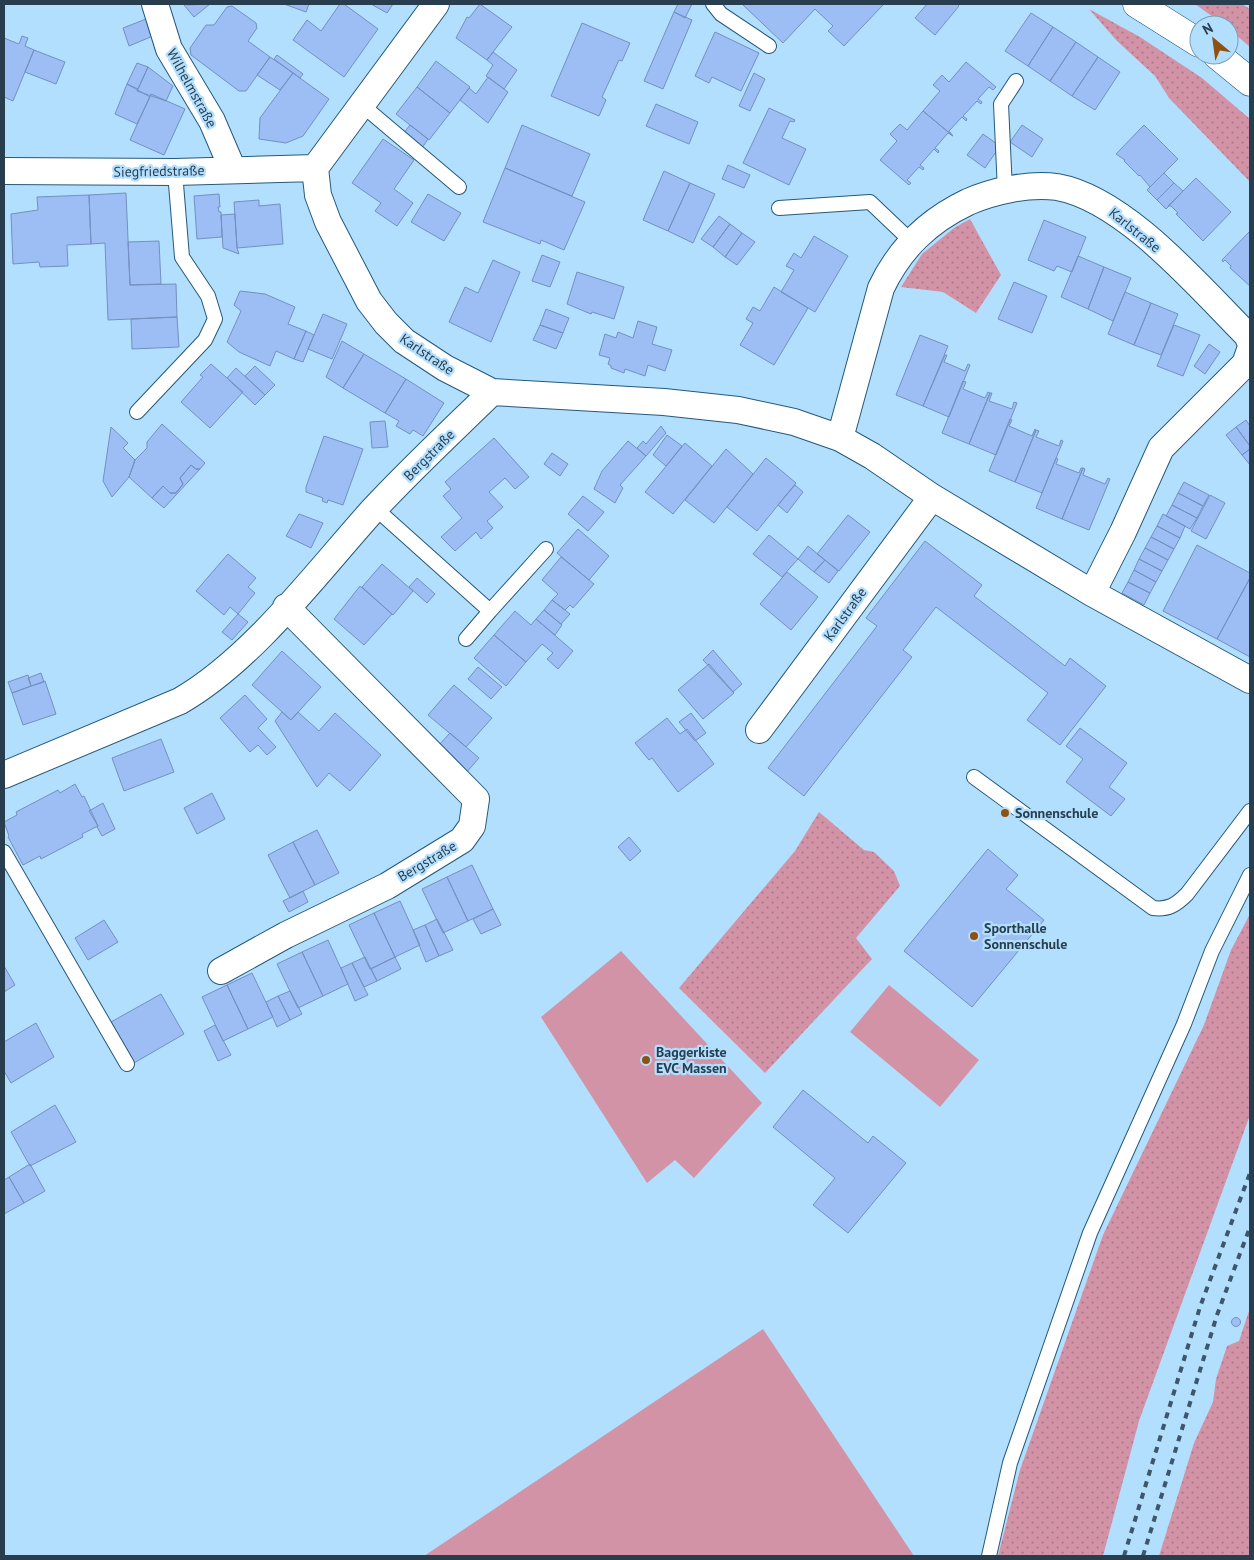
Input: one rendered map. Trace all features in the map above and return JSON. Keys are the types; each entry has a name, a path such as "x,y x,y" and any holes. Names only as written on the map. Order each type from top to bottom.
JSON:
{"main road":[{"path":"1137,4 1189,37"},
{"path":"1229,65 1250,82"}],"street":[{"name":"Wilhelmstraße","path":"155,4 169,50 212,121 233,170"},
{"path":"315,168 436,4"},
{"name":"Siegfriedstraße","path":"4,171 175,172 315,168"},
{"name":"Karlstraße","path":"315,168 318,195 328,222 369,301 386,323 404,341 445,368 492,392 664,402 738,410 794,422 840,438 872,456 932,497 1092,593 1250,680"},
{"name":"Karlstraße","path":"840,438 881,288 890,269 911,241 929,225 950,211 978,198 1005,191 1031,187 1057,187 1089,198 1117,212 1149,238 1247,335 1250,342"},
{"path":"1092,593 1124,532 1161,448 1245,364 1250,350"},
{"name":"Bergstraße","path":"4,775 180,701 203,688 228,668 375,508 492,392"},
{"name":"Karlstraße","path":"759,730 932,497"},
{"name":"Bergstraße","path":"220,972 286,935 387,886 462,840 472,826 476,799 286,607"}],"lane":[{"path":"713,4 721,14 769,46"},
{"path":"1005,191 1001,104 1016,81"},
{"path":"362,106 459,187"},
{"path":"137,412 205,340 214,319 208,296 182,257 175,172"},
{"path":"779,208 870,202 911,241"},
{"path":"375,508 490,611"},
{"path":"466,639 546,549"},
{"path":"974,777 1152,908 1175,905 1187,894 1250,811"},
{"path":"4,852 127,1064"},
{"path":"990,1556 1010,1463 1090,1233 1184,1024 1212,952 1250,875"}],"shaded area":[{"path":"1195,4 1242,4 1250,9 1250,47 1239,38 1239,15 1210,15"},
{"path":"1089,9 1140,37 1202,78 1250,119 1250,182 1169,98 1155,76 1117,41"},
{"path":"970,219 1001,275 976,313 943,292 901,287 922,254 954,228"},
{"path":"819,812 864,850 874,852 894,871 900,886 856,938 872,959 765,1073 679,988 795,851"},
{"path":"1250,914 1250,1115 1139,1421 1103,1556 998,1556 1020,1470 1103,1235 1204,1025 1231,950"},
{"name":"Baggerkiste EVC Massen","path":"621,951 762,1103 694,1178 675,1160 647,1183 541,1017"},
{"path":"889,985 979,1060 940,1107 850,1032"},
{"path":"1250,1308 1250,1556 1159,1556 1194,1443 1213,1402 1216,1379 1227,1346 1239,1341"},
{"path":"763,1329 914,1556 424,1556"}],"building":[{"path":"210,4 194,17 184,5"},
{"path":"284,4 309,4 306,12"},
{"path":"340,4 344,4 378,29 344,77 293,40 307,20 321,31"},
{"path":"371,4 393,4 387,13"},
{"path":"480,4 512,27 487,60 456,38 467,17 469,18"},
{"path":"678,4 692,4 685,18 674,12"},
{"path":"742,4 883,5 844,46 828,31 833,26 815,9 783,43"},
{"path":"927,4 957,4 959,6 935,35 915,18"},
{"path":"232,6 256,23 257,28 248,41 270,57 246,91 239,91 191,55 190,48 206,25 214,25 227,7"},
{"path":"674,12 692,20 663,89 644,81"},
{"path":"1031,13 1053,27 1028,66 1005,51"},
{"path":"146,19 153,36 129,46 123,28"},
{"path":"582,23 630,43 622,61 619,60 602,97 606,100 599,116 551,96"},
{"path":"1053,27 1076,42 1050,81 1028,66"},
{"path":"715,32 759,53 741,91 712,77 709,83 695,76"},
{"path":"22,36 28,38 25,46 34,50 13,101 4,97 4,38 19,44"},
{"path":"1076,42 1098,57 1072,96 1050,81"},
{"path":"34,50 65,62 56,84 25,72"},
{"path":"493,52 517,70 504,89 486,76 493,65 487,60"},
{"path":"277,55 303,74 300,78 274,59"},
{"path":"270,57 293,73 280,90 257,75"},
{"path":"1098,57 1120,72 1095,110 1072,96"},
{"path":"436,61 470,87 450,113 417,87"},
{"path":"966,62 996,87 993,90 989,87 978,99 982,102 981,104 977,101 963,116 967,119 966,121 962,117 949,131 953,136 923,111 940,91 933,85 942,75 949,82"},
{"path":"137,63 148,67 138,89 127,84"},
{"path":"148,67 173,86 166,101 137,91"},
{"path":"293,73 329,99 303,136 286,143 259,139 260,118"},
{"path":"754,73 765,79 750,111 739,106"},
{"path":"488,77 508,92 488,123 460,100 469,88 476,94"},
{"path":"127,84 150,97 137,124 115,114"},
{"path":"417,87 450,113 429,140 396,114"},
{"path":"151,94 185,109 164,155 130,140"},
{"path":"656,104 698,122 689,144 646,126"},
{"path":"769,108 795,120 794,122 790,121 782,138 806,149 789,185 743,163"},
{"path":"923,111 953,136 948,133 935,148 939,151 938,153 934,149 920,165 924,168 923,170 919,167 907,180 911,183 909,185 880,160 897,141 890,134 900,124 907,130"},
{"path":"410,125 428,139 422,148 403,134"},
{"path":"522,125 590,154 572,196 505,168"},
{"path":"1022,125 1043,139 1032,157 1010,142"},
{"path":"1144,125 1178,159 1150,187 1125,160 1116,154"},
{"path":"983,134 1000,146 985,168 967,155"},
{"path":"383,139 414,160 394,189 413,203 397,226 375,211 381,203 352,183"},
{"path":"728,165 750,175 744,188 722,179"},
{"path":"505,168 585,202 564,250 541,240 540,244 483,222"},
{"path":"664,171 690,183 668,231 643,220"},
{"path":"1164,173 1174,183 1157,200 1147,190"},
{"path":"1196,178 1231,212 1203,241 1176,214 1178,213 1171,206 1168,206"},
{"path":"690,183 715,194 693,243 668,231"},
{"path":"1174,183 1183,191 1166,209 1157,200"},
{"path":"126,193 130,285 176,284 177,317 108,320 105,243 91,244 89,195"},
{"path":"219,194 220,207 218,207 219,212 221,212 222,237 197,239 194,196"},
{"path":"428,194 461,213 444,241 411,222"},
{"path":"89,195 91,244 67,245 68,266 40,267 39,262 13,264 11,214 38,210 37,197"},
{"path":"259,200 259,206 280,204 283,244 237,248 234,202"},
{"path":"235,214 239,254 223,248 221,215"},
{"path":"719,216 730,224 713,247 701,239"},
{"path":"1044,220 1086,237 1072,272 1057,266 1054,271 1028,260"},
{"path":"730,224 742,233 725,257 713,247"},
{"path":"1249,232 1250,286 1230,268 1231,266 1225,260 1223,262 1222,260"},
{"path":"742,233 755,242 737,265 725,257"},
{"path":"814,236 848,256 815,312 781,292 794,270 786,266 794,253 801,258"},
{"path":"159,241 161,284 130,285 128,242"},
{"path":"542,255 560,262 550,287 532,281"},
{"path":"1078,256 1104,267 1088,309 1061,297"},
{"path":"493,260 520,272 491,342 449,322 465,287 478,293"},
{"path":"1104,267 1131,278 1113,321 1088,309"},
{"path":"577,272 624,287 614,319 592,312 591,314 567,304"},
{"path":"1014,282 1047,296 1032,333 998,319"},
{"path":"774,287 808,308 774,365 740,345 753,323 746,319 753,307 760,311"},
{"path":"240,291 265,294 295,307 288,324 306,331 294,359 276,351 270,366 239,352 227,342 241,311 234,305"},
{"path":"1125,292 1151,303 1134,345 1108,334"},
{"path":"1151,303 1178,314 1161,355 1134,345"},
{"path":"546,309 569,318 563,333 540,325"},
{"path":"323,314 347,324 332,359 308,349"},
{"path":"177,317 179,347 132,349 131,319"},
{"path":"638,321 657,327 652,344 672,350 665,371 648,365 645,376 625,369 624,373 611,368 608,364 610,358 599,355 605,334 616,338 618,332 633,338"},
{"path":"540,325 563,333 556,349 533,340"},
{"path":"1174,325 1200,335 1183,376 1157,366"},
{"path":"306,331 314,335 303,362 294,359"},
{"path":"920,335 948,346 923,406 896,395"},
{"path":"342,341 364,354 343,388 326,377"},
{"path":"1209,344 1220,352 1205,374 1194,366"},
{"path":"364,354 406,379 385,413 343,388"},
{"path":"945,355 947,355 944,362 965,371 968,364 970,365 949,417 923,406"},
{"path":"211,364 243,392 210,428 181,402 203,377 200,375"},
{"path":"255,366 275,385 265,395 245,376"},
{"path":"236,368 265,395 255,405 227,378"},
{"path":"406,379 444,403 423,436 413,430 410,434 396,426 399,421 385,413"},
{"path":"963,381 966,382 963,389 985,398 988,392 990,393 969,444 942,433"},
{"path":"990,393 992,393 989,401 1012,409 1014,402 1017,403 996,455 969,444"},
{"path":"1010,419 1012,420 1009,426 1032,436 1036,430 1015,482 989,471"},
{"path":"1246,420 1250,426 1250,446 1236,427"},
{"path":"385,421 388,447 372,448 370,422"},
{"path":"162,424 205,463 200,469 196,469 191,465 180,478 183,484 176,493 170,493 163,486 152,498 129,477 135,460 147,448 147,442"},
{"path":"661,426 666,433 646,456 637,448 643,441 646,444"},
{"path":"111,427 128,443 123,448 135,460 129,477 112,497 103,481"},
{"path":"1236,427 1250,446 1250,449 1242,455 1226,435"},
{"path":"1036,430 1039,431 1036,437 1059,446 1061,440 1063,441 1042,493 1015,482"},
{"path":"667,435 682,446 666,466 653,455"},
{"path":"324,436 363,449 343,505 328,500 327,503 322,501 323,498 306,492 306,487"},
{"path":"494,438 529,477 515,489 505,478 489,492 503,507 487,521 493,528 481,539 476,532 455,551 441,537 462,518 443,496 451,489 445,482"},
{"path":"628,441 646,456 620,485 623,488 615,503 594,489 602,471"},
{"path":"685,443 712,466 673,514 645,492"},
{"path":"726,449 753,474 714,523 685,500"},
{"path":"1250,449 1250,465 1242,455"},
{"path":"552,453 568,464 560,476 544,464"},
{"path":"766,458 796,483 757,531 727,507"},
{"path":"1056,458 1058,459 1056,464 1079,473 1081,468 1083,468 1062,519 1036,508"},
{"path":"191,465 196,469 200,469 164,508 152,498 163,486 170,493 176,493 183,484 180,478"},
{"path":"1083,468 1085,469 1083,475 1105,484 1108,478 1110,479 1089,530 1062,519"},
{"path":"1184,482 1209,495 1203,506 1178,493"},
{"path":"795,485 803,492 787,513 778,505"},
{"path":"1178,493 1203,506 1197,518 1172,505"},
{"path":"1210,495 1225,503 1206,539 1191,531"},
{"path":"583,496 604,512 588,531 568,514"},
{"path":"1172,505 1197,518 1190,529 1166,516"},
{"path":"299,514 323,523 311,548 286,536"},
{"path":"1163,514 1185,526 1180,538 1157,526"},
{"path":"848,515 870,532 839,571 817,554"},
{"path":"1157,526 1180,538 1174,549 1151,537"},
{"path":"578,529 609,556 589,580 557,553"},
{"path":"769,535 798,559 782,577 753,554"},
{"path":"1151,537 1174,549 1168,560 1145,548"},
{"path":"925,541 982,585 974,596 1065,666 1070,658 1106,686 1060,745 1027,720 1048,693 936,607 903,650 912,657 804,796 768,768 877,626 866,618"},
{"path":"1197,545 1250,573 1250,578 1217,639 1163,611"},
{"path":"808,546 825,560 814,572 798,559"},
{"path":"1145,548 1168,560 1162,571 1139,559"},
{"path":"228,554 256,578 248,587 255,593 238,614 230,607 224,615 196,591"},
{"path":"561,557 594,584 573,608 570,605 565,610 552,600 558,594 542,580"},
{"path":"1139,559 1162,571 1156,582 1134,570"},
{"path":"825,560 838,571 829,583 814,572"},
{"path":"382,564 413,591 393,615 362,587"},
{"path":"1134,570 1156,582 1150,593 1128,582"},
{"path":"787,572 818,597 791,630 760,604"},
{"path":"417,578 435,594 427,603 409,587"},
{"path":"1250,578 1250,657 1217,639"},
{"path":"1128,582 1150,593 1144,605 1122,593"},
{"path":"360,586 392,614 364,645 334,619"},
{"path":"552,600 570,614 561,624 544,610"},
{"path":"544,610 562,625 555,635 536,619"},
{"path":"515,611 531,625 536,619 573,651 558,669 547,659 553,653 542,644 526,662 494,635"},
{"path":"238,614 248,622 232,640 222,632"},
{"path":"494,635 526,662 506,686 474,658"},
{"path":"713,650 742,684 733,692 703,660"},
{"path":"282,651 321,687 291,720 252,685"},
{"path":"709,664 734,693 703,719 678,690"},
{"path":"478,667 502,687 491,699 468,679"},
{"path":"41,673 44,682 31,686 28,678"},
{"path":"28,675 31,686 12,693 8,682"},
{"path":"45,681 56,714 23,725 12,693"},
{"path":"454,685 492,718 466,747 428,715"},
{"path":"245,695 267,719 258,728 276,747 267,755 258,745 250,752 220,718"},
{"path":"282,712 291,720 298,712 319,731 335,713 381,755 350,791 329,773 317,787 275,721"},
{"path":"691,713 706,733 695,741 679,722"},
{"path":"667,718 680,734 687,729 714,764 678,792 652,758 649,760 635,743"},
{"path":"1080,728 1127,763 1109,787 1125,799 1111,816 1066,782 1083,759 1066,746"},
{"path":"450,733 479,758 465,774 438,746"},
{"path":"161,739 174,772 124,791 112,758"},
{"path":"75,784 82,797 84,796 98,826 82,834 83,837 41,859 40,856 23,865 8,837 4,822 17,815 16,812 58,790 60,793"},
{"path":"212,793 225,819 197,834 184,808"},
{"path":"103,803 115,829 102,836 89,811"},
{"path":"317,830 339,873 315,885 293,842"},
{"path":"629,837 641,851 630,861 618,847"},
{"path":"293,842 315,885 290,898 268,855"},
{"name":"Sporthalle Sonnenschule","path":"988,849 1018,875 1006,889 1044,920 972,1007 904,951"},
{"path":"472,865 493,909 468,921 447,877"},
{"path":"447,877 468,921 443,933 422,889"},
{"path":"303,891 308,902 289,912 283,901"},
{"path":"400,901 420,945 395,957 374,913"},
{"path":"493,909 501,925 481,934 473,919"},
{"path":"374,913 395,957 370,969 349,925"},
{"path":"437,919 453,950 439,956 425,925"},
{"path":"104,920 118,942 88,960 75,938"},
{"path":"425,925 439,956 426,962 413,930"},
{"path":"328,940 348,984 323,996 302,952"},
{"path":"302,952 323,996 298,1008 277,964"},
{"path":"365,957 377,981 364,987 352,963"},
{"path":"395,957 401,969 377,981 371,969"},
{"path":"352,963 368,995 355,1001 341,968"},
{"path":"4,966 15,985 4,992"},
{"path":"252,973 273,1017 248,1029 227,985"},
{"path":"227,985 248,1029 223,1041 202,997"},
{"path":"290,991 302,1014 290,1020 278,996"},
{"path":"161,994 184,1034 134,1063 111,1022"},
{"path":"278,996 290,1020 277,1027 266,1002"},
{"path":"36,1023 54,1057 11,1083 4,1071 4,1042"},
{"path":"215,1025 231,1055 218,1061 204,1031"},
{"path":"803,1090 868,1143 873,1136 906,1163 848,1233 813,1205 835,1178 773,1127"},
{"path":"55,1105 76,1142 30,1166 11,1132"},
{"path":"30,1164 45,1191 24,1203 9,1177"},
{"path":"9,1177 24,1203 4,1214 4,1180"},
{"path":"1236,1318 1240,1322 1236,1326 1232,1322"}],"railway":[{"path":"1124,1556 1200,1307 1250,1173"},
{"path":"1143,1556 1217,1315 1250,1227"}],"place":[{"name":"Sonnenschule","path":"1005,813"},
{"name":"Sporthalle Sonnenschule","path":"974,936"},
{"name":"Baggerkiste EVC Massen","path":"646,1060"}]}
